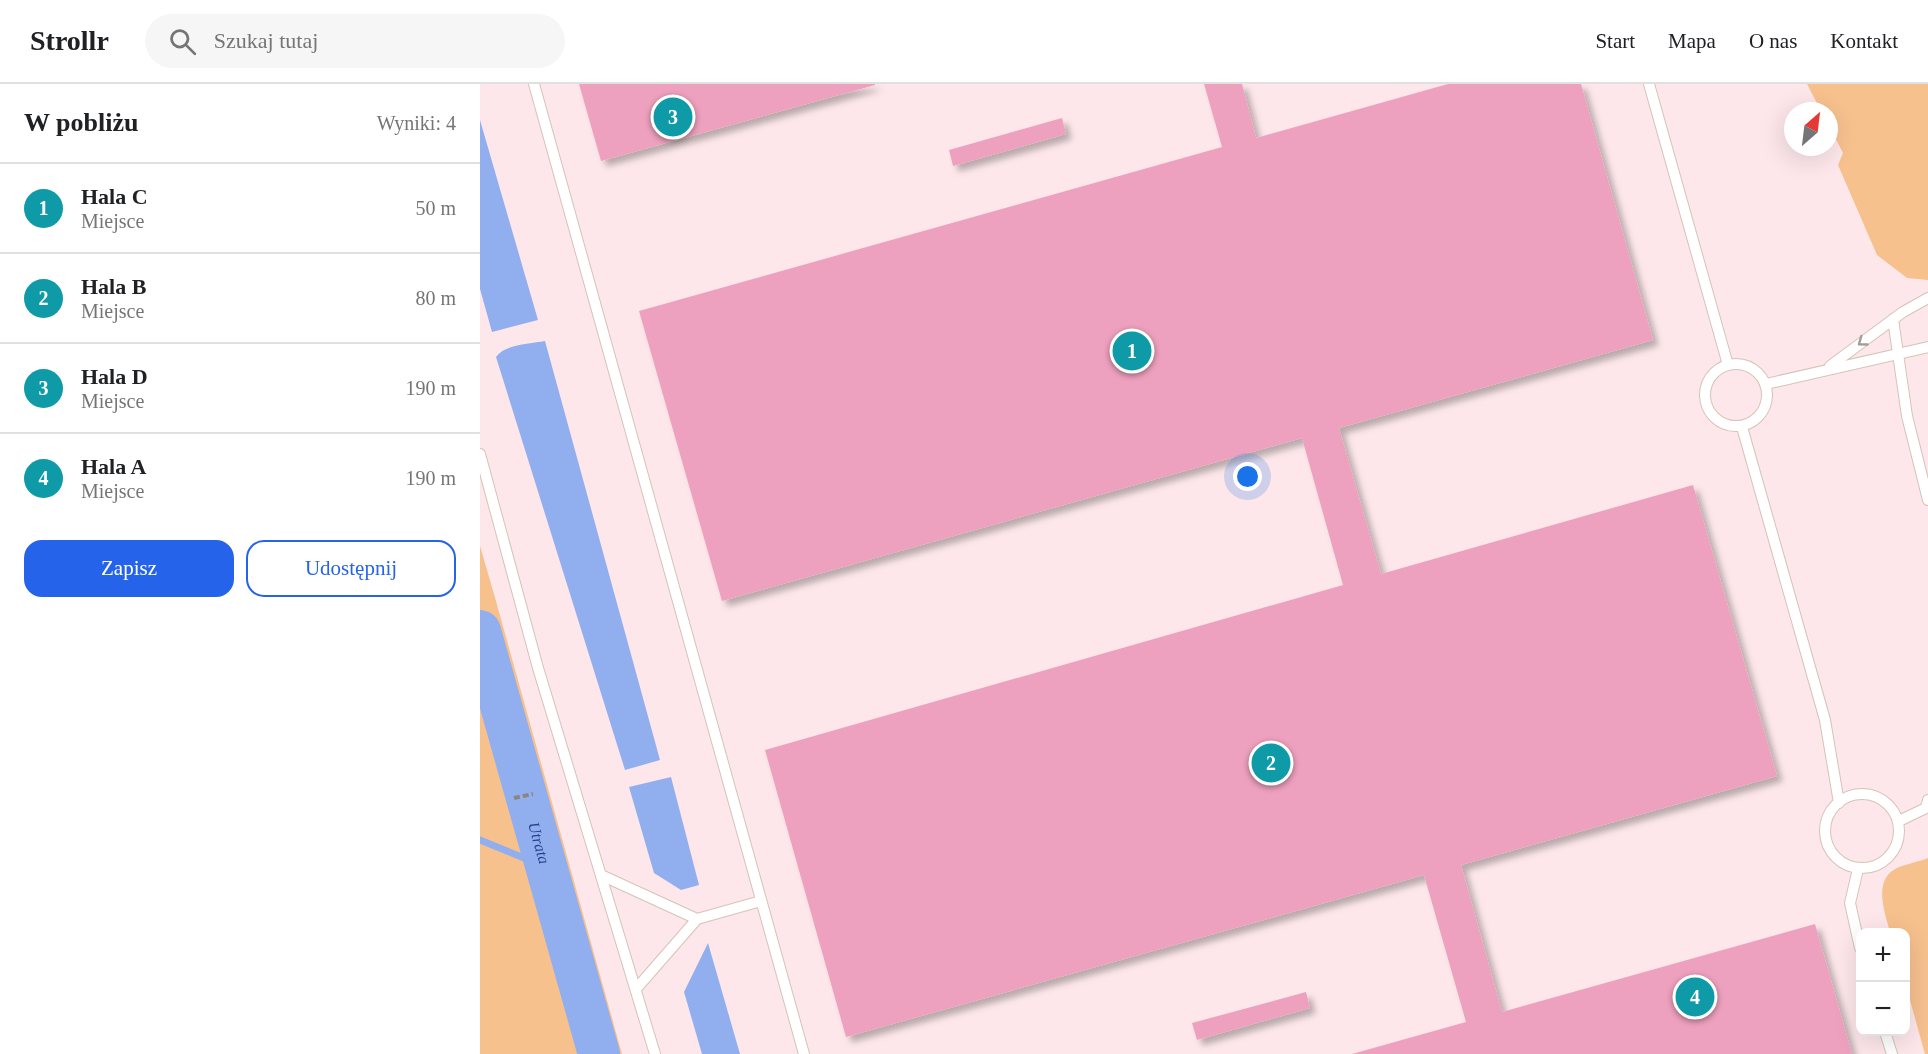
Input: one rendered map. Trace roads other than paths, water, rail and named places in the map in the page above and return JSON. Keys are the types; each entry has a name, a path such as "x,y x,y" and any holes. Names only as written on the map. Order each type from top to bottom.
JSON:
{"lane":[{"path":"534,84 804,1054"},
{"path":"1649,84 1728,365"},
{"path":"1825,370 1893,320 1928,298"},
{"path":"1893,320 1907,416 1928,500"},
{"path":"1766,384 1928,347"},
{"path":"1737,364 1755,369 1766,384 1767,402 1764,411 1750,424 1742,427 1719,422 1706,405 1707,383 1719,368 1737,364"},
{"path":"1742,427 1825,720 1839,803"},
{"path":"480,454 538,668 655,1054"},
{"path":"1861,794 1885,801 1899,821 1898,846 1881,864 1870,868 1858,869 1845,865 1836,858 1825,837 1830,813 1849,796 1861,794"},
{"path":"1899,821 1926,808 1928,800"},
{"path":"1856,930 1850,903 1858,869"},
{"path":"601,875 697,919"},
{"path":"636,989 697,919 761,900"},
{"path":"1886,1036 1892,1054"}],"water":[{"path":"480,120 538,320 492,332 480,289"},
{"path":"545,341 660,760 625,770 496,357 505,349"},
{"path":"671,777 699,885 681,890 654,873 629,787"},
{"path":"708,943 740,1054 702,1054 684,992"}],"waterway":[{"name":"Utrata","path":"480,631 599,1054"},
{"path":"480,840 524,858 547,871"}],"place":[{"name":"Hala D","path":"673,117"},
{"name":"Hala C","path":"1132,351"},
{"name":"Hala B","path":"1271,763"},
{"name":"Hala A","path":"1695,997"}]}
